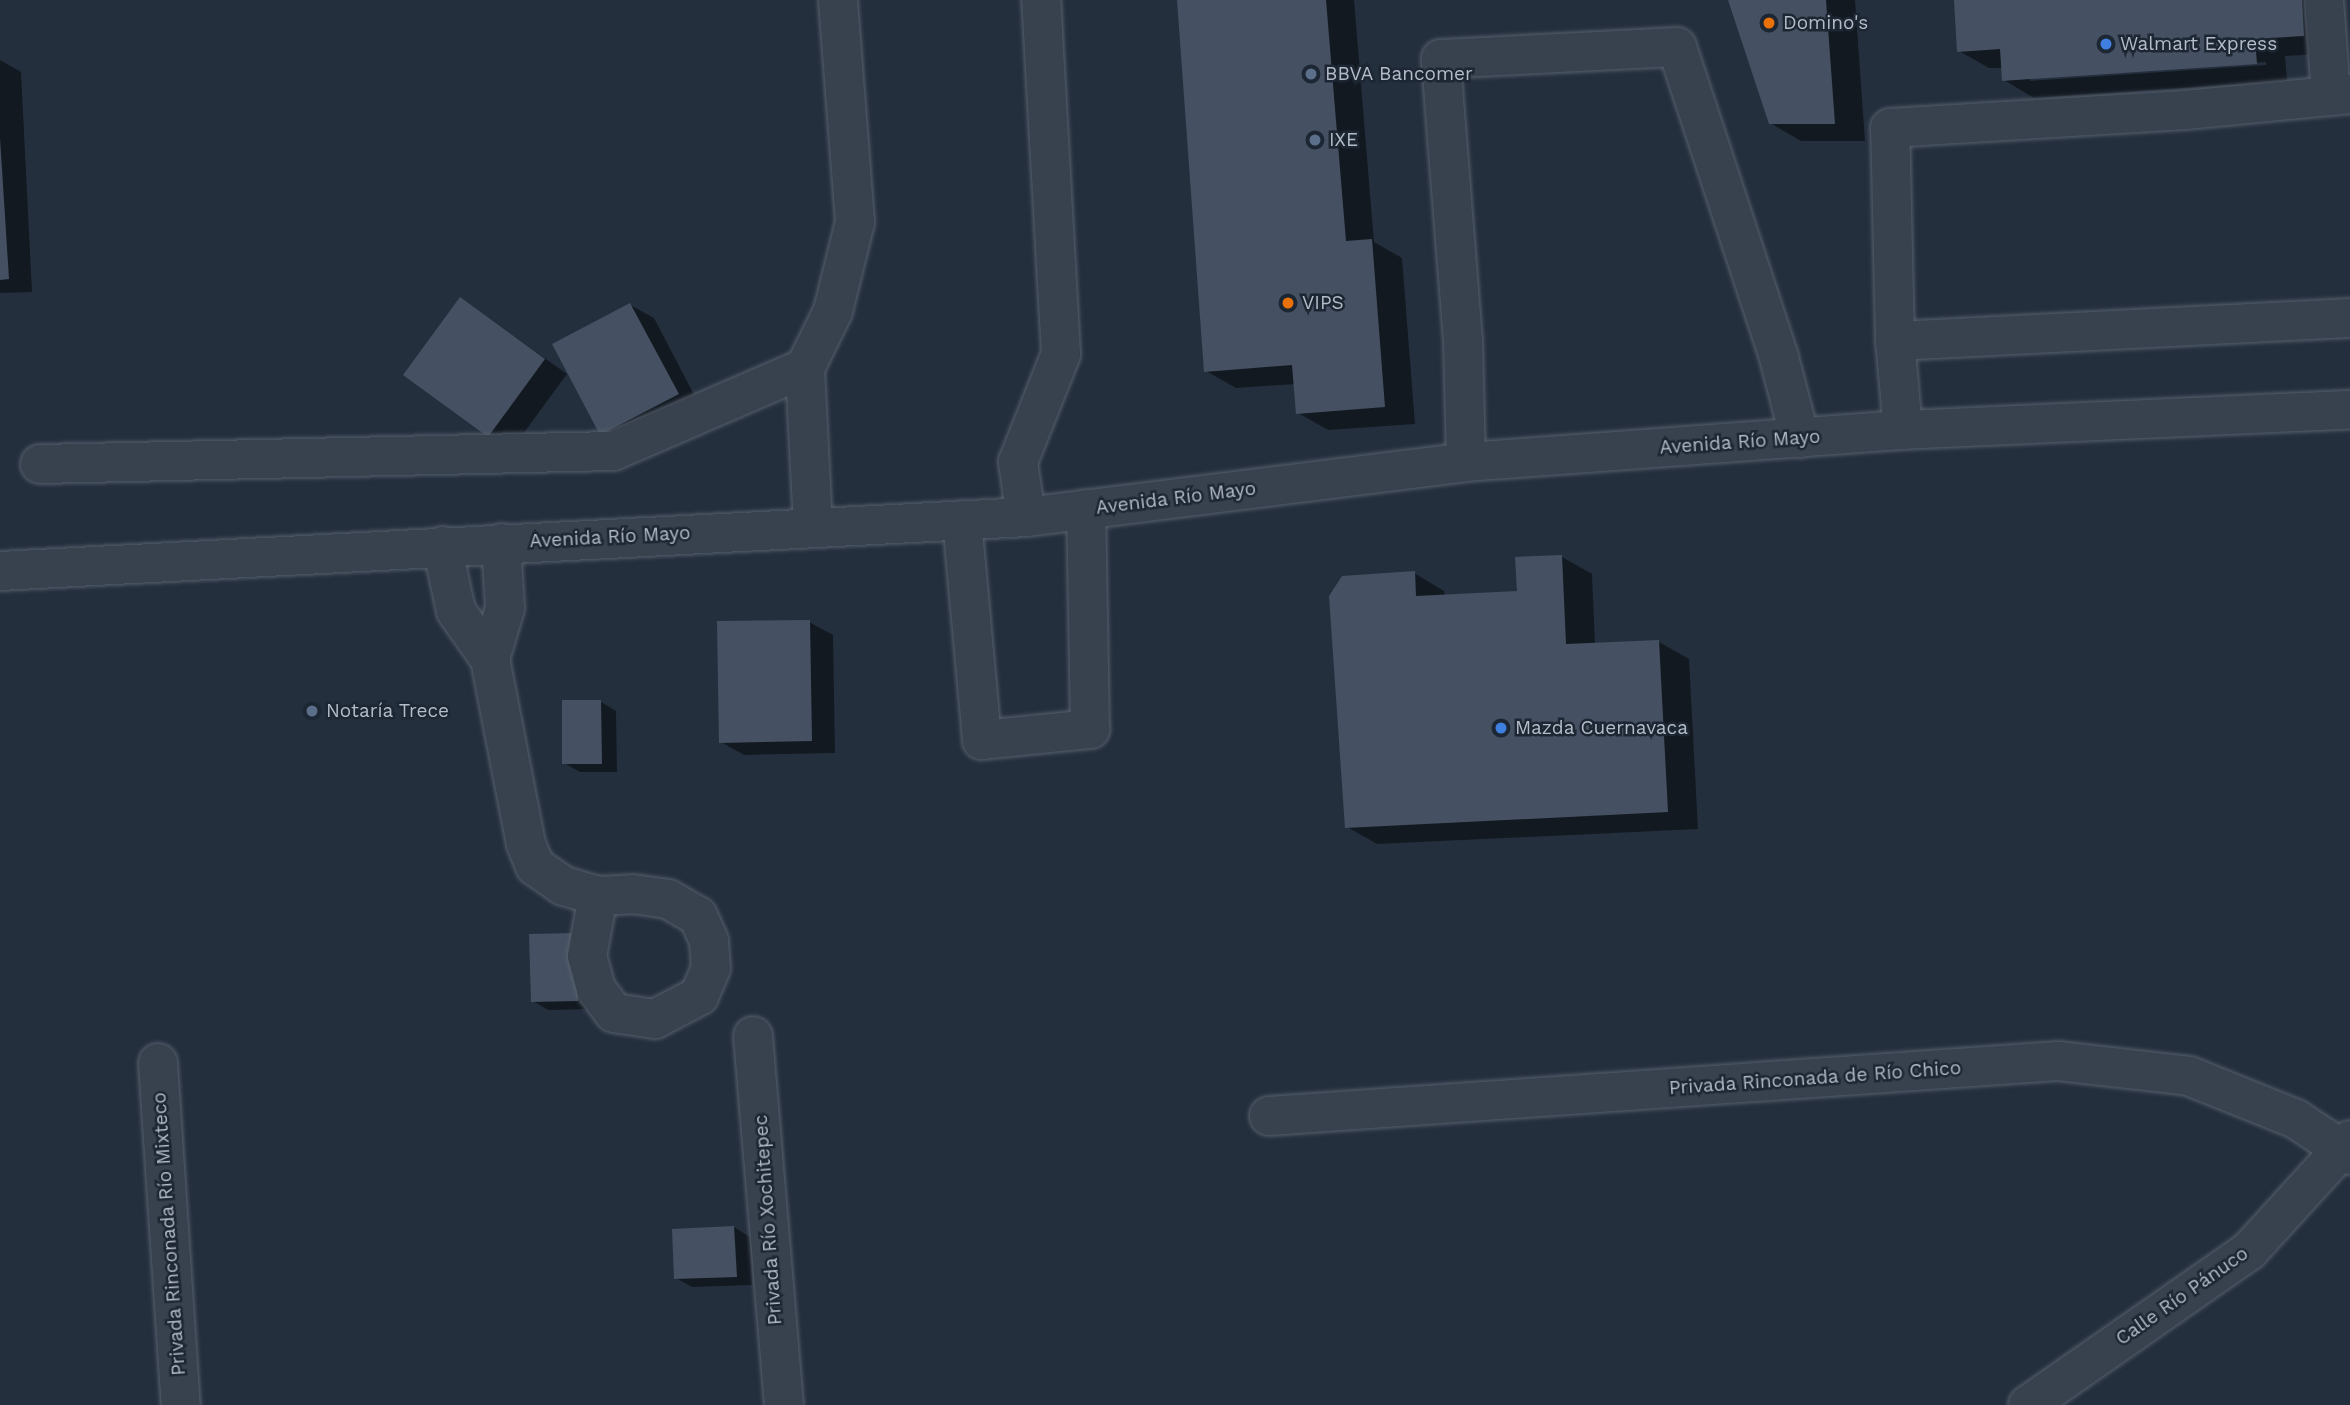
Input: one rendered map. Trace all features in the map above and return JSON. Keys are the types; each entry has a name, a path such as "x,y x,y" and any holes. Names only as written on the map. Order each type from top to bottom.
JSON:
{"street":[{"path":"813,527 805,368 833,312 855,222 838,0"},
{"path":"1026,517 1018,462 1061,354 1041,0"},
{"path":"1903,430 1895,341 1890,128 2185,110 2340,95 2324,0"},
{"path":"1466,462 1463,341 1441,59 1677,47 1779,358 1800,438"},
{"path":"1895,341 2350,318"},
{"path":"40,464 613,451 805,368"},
{"name":"Avenida Río Mayo","path":"0,571 1026,517 1466,462 1903,430 2350,410"},
{"path":"962,520 982,740 1090,729 1086,509"},
{"path":"489,659 505,608 501,543"},
{"path":"442,546 456,611 489,659 526,844 535,866 564,886 598,896"},
{"name":"Privada Río Xochitepec","path":"753,1036 784,1405"},
{"name":"Privada Rinconada de Río Chico","path":"1269,1116 2057,1061 2189,1076 2296,1119 2348,1148"},
{"name":"Privada Rinconada Río Mixteco","path":"158,1063 181,1405"},
{"name":"Calle Río Pánuco","path":"2028,1405 2249,1251 2348,1148"}],"building":[{"path":"1177,0 1326,0 1346,241 1372,239 1385,407 1296,414 1292,365 1204,372"},
{"path":"1728,0 1826,0 1835,124 1769,124"},
{"name":"Walmart Express","path":"1954,0 2302,0 2304,36 2255,39 2257,64 2002,81 2000,49 1957,52"},
{"path":"0,138 9,279 0,280"},
{"path":"460,297 545,359 488,437 403,375"},
{"path":"630,303 679,394 600,435 552,344"},
{"name":"Mazda Cuernavaca","path":"1562,555 1566,644 1659,640 1668,812 1345,828 1329,596 1342,576 1415,571 1416,596 1517,591 1515,557"},
{"path":"810,620 812,741 719,743 717,621"},
{"path":"562,700 601,700 602,764 562,764"},
{"path":"576,933 578,1001 531,1002 529,934"},
{"path":"734,1226 737,1277 674,1279 672,1229"}],"place":[{"name":"Domino's","path":"1769,23"},
{"name":"Walmart Express","path":"2106,44"},
{"name":"BBVA Bancomer","path":"1311,74"},
{"name":"IXE","path":"1315,140"},
{"name":"VIPS","path":"1288,303"},
{"name":"Notaría Trece","path":"312,711"},
{"name":"Mazda Cuernavaca","path":"1501,728"}]}
